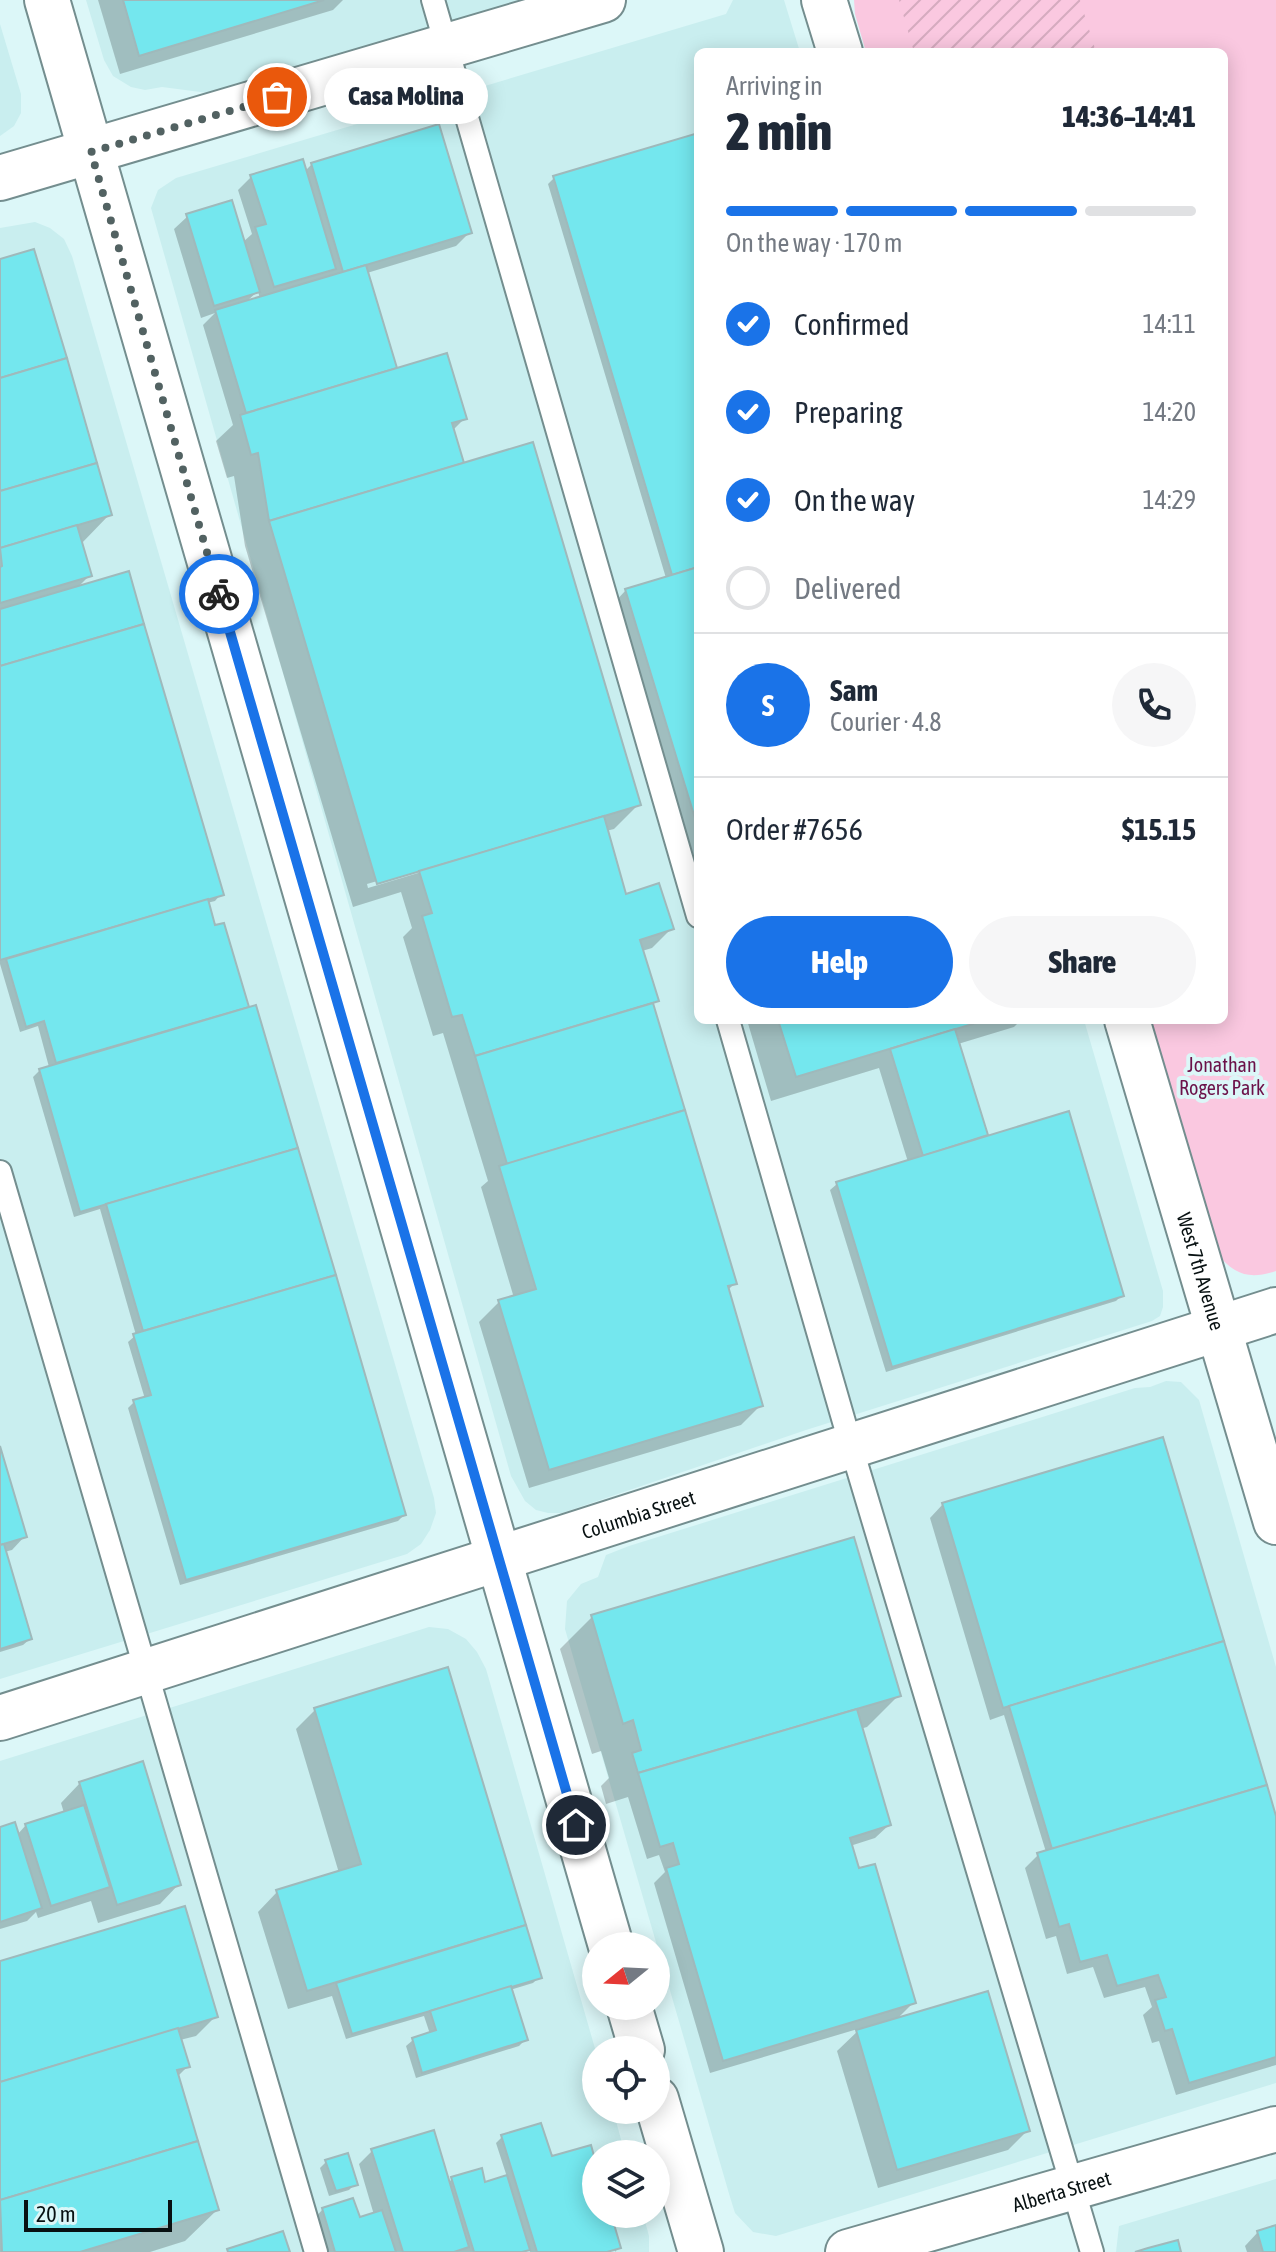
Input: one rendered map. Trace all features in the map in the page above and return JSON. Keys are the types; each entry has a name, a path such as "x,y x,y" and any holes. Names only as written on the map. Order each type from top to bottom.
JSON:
{"street":[{"path":"47,0 607,1932"},
{"path":"0,178 603,0"},
{"path":"824,0 839,48"},
{"name":"West 7th Avenue","path":"1128,1024 1276,1522"},
{"name":"Columbia Street","path":"0,1718 1276,1310"},
{"path":"663,2124 701,2252"},
{"name":"Alberta Street","path":"848,2252 1276,2129"}],"lane":[{"path":"433,0 694,902"},
{"path":"729,1024 851,1446 1092,2252"},
{"path":"0,1172 316,2252"}],"shaded area":[{"path":"86,0 521,0 208,93 162,87 145,90 131,87 113,76 104,60"},
{"path":"733,0 784,0 799,48 694,48 694,1024 1085,1024 1163,1291 1163,1307 1160,1316 1152,1321 806,1430 562,1513 548,1513 536,1510 525,1501 511,1476 151,208 158,190 176,178 726,14"},
{"path":"0,24 21,94 21,113 14,126 0,136"},
{"path":"35,222 50,228 64,239 72,256 436,1513 421,1544 407,1554 0,1679 0,228"},
{"path":"1166,1381 1181,1382 1199,1400 1276,1667 1276,2083 776,2236 753,2232 735,2213 730,2197 670,1990 670,1932 653,1932 565,1629 567,1601 581,1584 598,1577 606,1555 629,1546 1135,1388"},
{"path":"429,1627 448,1629 466,1639 486,1669 582,2003 582,2020 587,2020 591,2036 582,2036 582,2124 617,2124 621,2140 582,2140 582,2228 647,2228 649,2252 0,2252 0,1761"},
{"path":"1276,2179 1276,2252 1116,2252 1119,2226"}],"green space":[{"name":"Jonathan Rogers Park","path":"854,0 1276,0 1276,1271 1245,1274 1220,1257 1151,1024 1228,1024 1228,48 865,48"},
{"path":"899,0 1080,0 1095,48 913,48"}],"building":[{"path":"123,0 324,0 139,56"},
{"path":"439,124 472,233 343,272 311,163"},
{"path":"694,134 694,568 672,575 553,176"},
{"path":"303,159 336,269 274,287 255,227 266,224 250,175"},
{"path":"232,200 260,292 214,306 186,214"},
{"path":"34,249 67,358 0,378 0,259"},
{"path":"366,265 397,368 246,413 215,310"},
{"path":"447,353 467,419 452,423 464,463 269,521 258,453 251,455 240,415"},
{"path":"67,358 97,463 0,491 0,378"},
{"path":"533,442 641,805 377,884 269,521"},
{"path":"97,463 112,515 0,548 0,491"},
{"path":"77,525 92,576 0,603 0,548"},
{"path":"694,568 694,815 625,589"},
{"path":"129,571 144,624 0,666 0,609"},
{"path":"144,624 224,895 0,960 0,666"},
{"path":"604,816 626,894 659,883 674,929 640,940 659,1001 475,1056 462,1015 452,1017 422,916 432,913 419,871"},
{"path":"208,899 215,925 224,923 249,1007 56,1063 44,1021 26,1027 6,959"},
{"path":"653,1003 685,1110 507,1164 475,1056"},
{"path":"256,1005 298,1148 80,1212 39,1069"},
{"path":"779,1024 973,1024 796,1077"},
{"path":"955,1029 988,1135 923,1156 890,1049"},
{"path":"685,1110 737,1284 728,1286 763,1406 549,1470 498,1300 536,1289 499,1166"},
{"path":"1069,1111 1124,1296 892,1367 836,1182"},
{"path":"298,1148 336,1275 143,1331 106,1204"},
{"path":"336,1275 406,1515 186,1580 133,1400 151,1395 133,1334"},
{"path":"1163,1437 1224,1641 1003,1708 942,1503"},
{"path":"0,1446 27,1537 0,1545"},
{"path":"854,1537 901,1696 638,1773 632,1753 641,1750 633,1720 623,1724 591,1615"},
{"path":"4,1544 32,1639 0,1649 0,1545"},
{"path":"1224,1641 1267,1785 1052,1849 1009,1706"},
{"path":"448,1667 526,1925 307,1991 276,1890 361,1864 314,1708"},
{"path":"857,1709 891,1825 850,1838 859,1868 875,1864 916,2003 723,2061 666,1868 679,1864 673,1843 660,1847 638,1773"},
{"path":"143,1761 181,1885 117,1905 79,1782"},
{"path":"1267,1785 1276,1816 1276,2057 1189,2083 1172,2029 1165,2031 1155,2000 1166,1997 1158,1975 1117,1986 1107,1955 1080,1962 1069,1924 1059,1927 1037,1853"},
{"path":"84,1805 110,1887 51,1906 25,1824"},
{"path":"15,1822 42,1908 0,1922 0,1827"},
{"path":"185,1906 218,2017 0,2082 0,1961"},
{"path":"526,1925 542,1978 352,2034 336,1983"},
{"path":"511,1986 528,2040 422,2073 412,2038 436,2030 430,2011"},
{"path":"988,1991 1030,2131 897,2170 856,2030"},
{"path":"178,2028 190,2067 177,2070 198,2141 0,2200 0,2082"},
{"path":"541,2123 552,2156 582,2148 582,2228 615,2228 621,2248 607,2252 537,2252 501,2135"},
{"path":"434,2130 469,2247 454,2252 403,2252 371,2149"},
{"path":"198,2141 219,2210 80,2252 2,2252 0,2200"},
{"path":"348,2153 358,2185 336,2191 325,2160"},
{"path":"482,2168 485,2182 507,2175 530,2250 474,2252 451,2177"},
{"path":"353,2198 360,2217 382,2210 396,2252 335,2252 322,2208"},
{"path":"1276,2225 1276,2252 1263,2252 1257,2231"},
{"path":"283,2231 290,2252 228,2252 227,2249"},
{"path":"1178,2240 1181,2252 1135,2252 1148,2248"}],"way so far":[{"path":"219,594 91,152 277,97"}],"place":[{"name":"Casa Molina","path":"277,97"}],"route":[{"path":"219,594 576,1825"}]}
